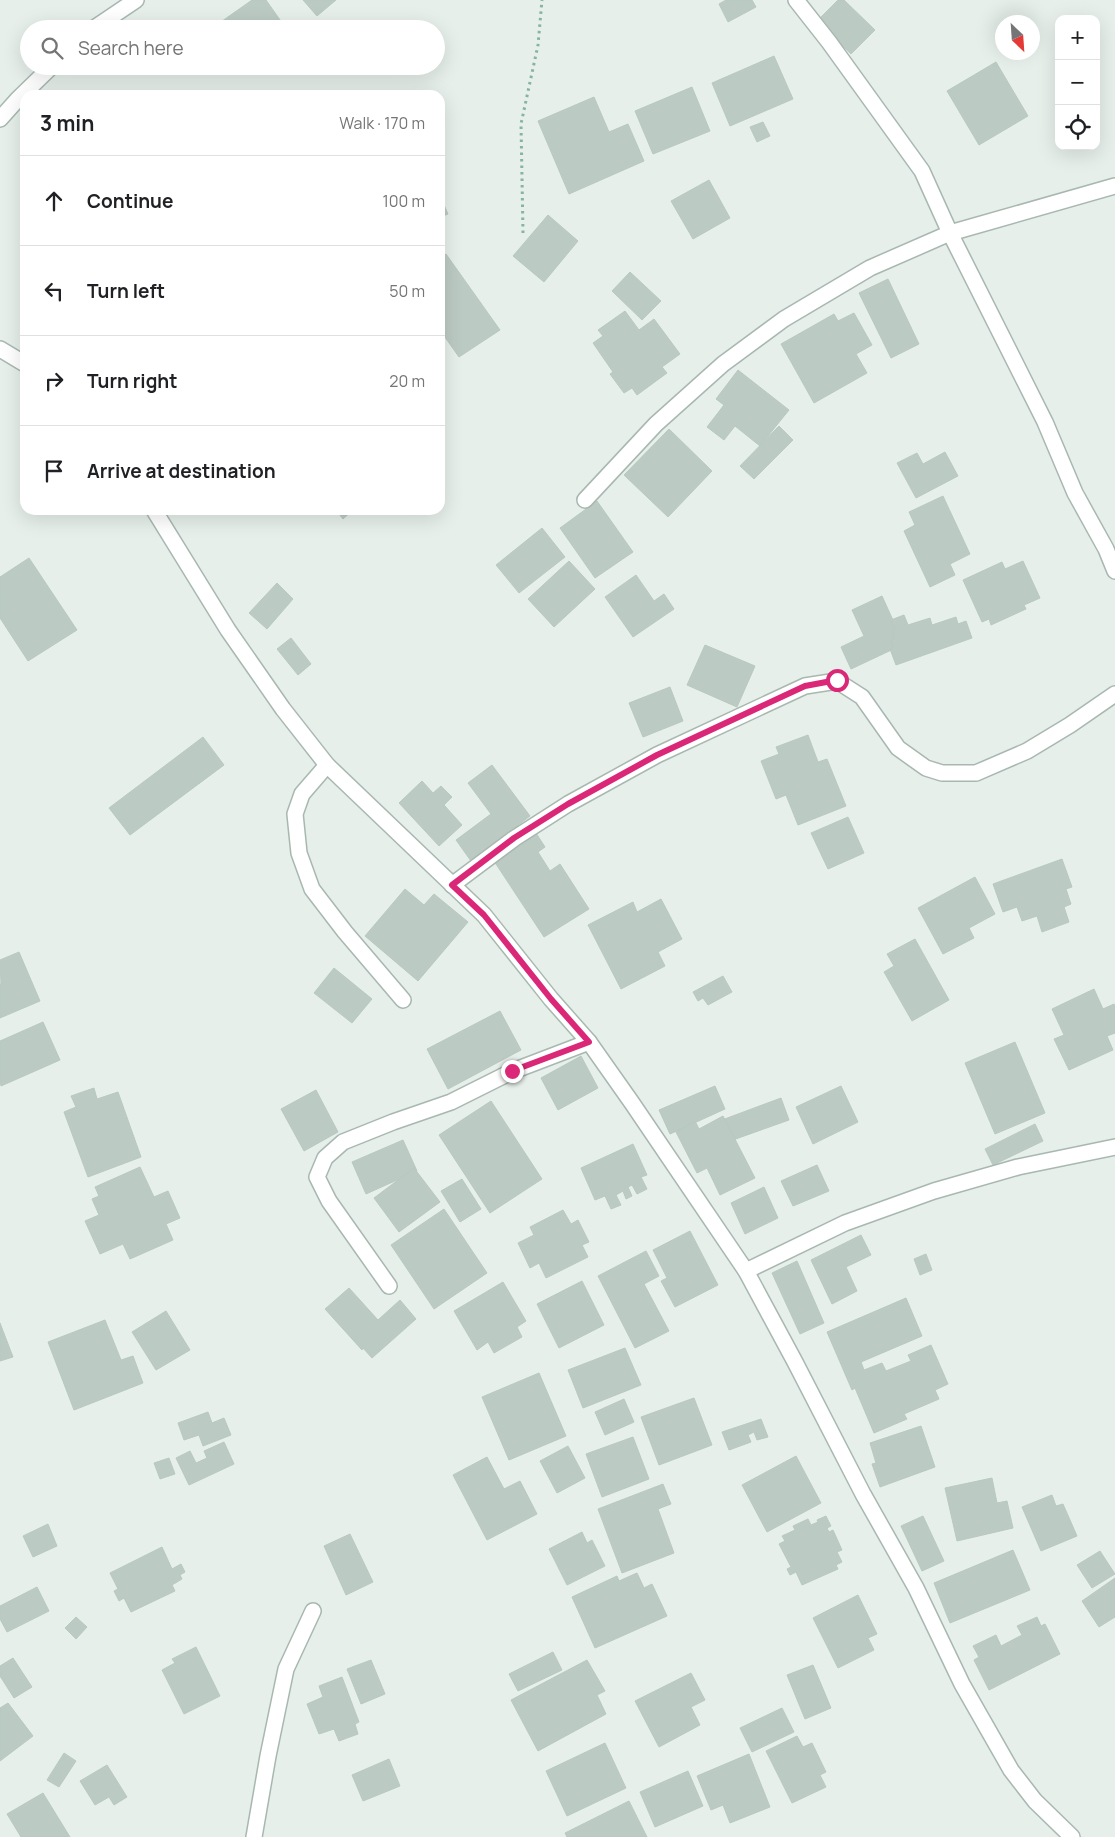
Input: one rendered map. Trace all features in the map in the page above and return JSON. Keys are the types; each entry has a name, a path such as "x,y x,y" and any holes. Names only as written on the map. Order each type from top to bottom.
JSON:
{"street":[{"path":"106,20 136,0"},
{"path":"796,0 835,50 922,171 1044,422 1075,493 1110,549 1115,571"},
{"path":"27,90 43,75"},
{"path":"0,119 20,97"},
{"path":"585,500 656,424 723,364 784,319 870,268 950,232 1115,186"},
{"path":"0,349 20,361"},
{"path":"157,515 228,630 283,709 327,765 484,915 551,999 589,1042 632,1102 746,1272 863,1494 916,1588 962,1684 1011,1770 1035,1801 1072,1837"},
{"path":"452,885 514,838 568,804 657,755 805,686 837,680 862,697 898,748 926,768 942,774 976,773 1027,751 1070,725 1115,694"},
{"path":"327,765 302,794 295,814 299,853 312,889 345,932 403,1000"},
{"path":"389,1286 329,1202 317,1177 325,1158 343,1142 451,1102 512,1071 589,1042"},
{"path":"746,1272 845,1223 934,1191 1018,1166 1115,1147"},
{"path":"254,1837 286,1669 313,1611"}],"path":[{"path":"522,233 521,124 538,45 542,0"}],"building":[{"path":"252,0 266,0 280,20 224,20"},
{"path":"303,0 336,0 317,16"},
{"path":"726,0 752,0 756,7 728,22 719,4"},
{"path":"838,0 844,0 875,30 851,54 817,21"},
{"path":"774,56 793,99 730,126 712,83"},
{"path":"996,62 1028,116 979,145 947,91"},
{"path":"692,87 710,131 653,154 635,111"},
{"path":"594,97 609,132 628,124 644,161 569,194 538,121"},
{"path":"763,122 770,136 757,142 750,127"},
{"path":"709,180 730,218 693,239 671,201"},
{"path":"548,215 578,241 544,282 513,256"},
{"path":"445,255 500,330 459,357 445,337"},
{"path":"630,272 661,301 642,320 612,291"},
{"path":"888,279 919,344 891,358 859,293"},
{"path":"625,311 639,330 654,319 680,354 662,367 667,373 637,395 632,388 624,393 610,374 613,372 593,343 603,336 598,330"},
{"path":"854,313 872,345 856,354 867,373 814,403 781,344 834,314 838,321"},
{"path":"738,370 789,410 760,446 735,426 724,440 707,427 724,405 716,399"},
{"path":"779,426 793,440 754,479 740,466"},
{"path":"669,429 712,471 668,517 624,475"},
{"path":"945,452 958,476 916,498 897,463 917,453 923,464"},
{"path":"943,496 970,554 950,564 955,575 930,587 904,531 915,525 909,512"},
{"path":"597,501 633,552 595,578 560,528"},
{"path":"542,528 565,557 519,593 496,565"},
{"path":"29,558 77,630 28,661 0,618 0,577"},
{"path":"569,561 595,589 554,627 528,599"},
{"path":"1023,561 1040,598 1024,605 1026,609 991,625 989,619 982,622 963,580 1002,562 1005,569"},
{"path":"636,575 654,601 664,594 674,609 633,637 605,597"},
{"path":"277,583 293,599 267,629 249,613"},
{"path":"882,596 902,645 851,669 841,647 864,636 852,610"},
{"path":"904,615 908,625 930,618 932,625 956,617 958,624 966,621 972,638 896,665 890,649 893,648 891,641 894,639 892,631 895,630 891,620"},
{"path":"291,638 311,664 298,675 277,649"},
{"path":"705,645 755,666 737,707 687,685"},
{"path":"670,687 683,721 643,737 629,703"},
{"path":"808,735 818,762 827,759 846,806 798,825 786,795 776,799 761,761 779,754 776,747"},
{"path":"203,737 224,765 130,835 109,808"},
{"path":"492,765 530,816 471,861 456,840 491,814 468,783"},
{"path":"422,781 433,793 441,786 452,797 444,805 462,825 439,846 399,803"},
{"path":"848,817 864,853 828,869 811,833"},
{"path":"536,833 545,847 538,852 550,871 560,864 589,909 544,937 494,861"},
{"path":"1062,859 1072,887 1066,889 1071,904 1064,907 1069,922 1042,932 1037,916 1022,921 1017,907 1003,912 993,884"},
{"path":"975,877 995,914 969,928 974,938 943,954 918,908"},
{"path":"405,889 424,905 434,894 468,922 418,981 365,936"},
{"path":"661,899 682,939 658,952 665,966 621,989 588,925 633,902 637,912"},
{"path":"915,939 949,1000 912,1021 884,972 894,966 887,954"},
{"path":"19,952 40,1001 0,1018 0,960"},
{"path":"334,968 372,999 352,1023 314,993"},
{"path":"723,976 732,992 708,1005 703,998 698,1001 693,992"},
{"path":"1094,989 1103,1009 1114,1004 1115,1007 1115,1033 1107,1036 1113,1050 1069,1070 1054,1039 1064,1035 1052,1009"},
{"path":"500,1011 521,1050 448,1089 427,1049"},
{"path":"43,1022 60,1060 1,1086 0,1041"},
{"path":"1015,1042 1045,1113 995,1134 965,1063"},
{"path":"581,1056 598,1088 558,1110 541,1078"},
{"path":"715,1086 725,1109 670,1134 659,1110"},
{"path":"841,1086 858,1122 813,1144 796,1107"},
{"path":"94,1088 97,1099 118,1092 141,1157 88,1177 64,1112 76,1107 71,1096"},
{"path":"316,1090 338,1132 304,1151 281,1109"},
{"path":"781,1098 789,1120 730,1141 722,1120"},
{"path":"491,1101 542,1179 490,1213 439,1135"},
{"path":"723,1116 755,1178 720,1195 707,1168 697,1173 676,1132 695,1121 699,1129"},
{"path":"1035,1124 1043,1141 993,1165 985,1149"},
{"path":"403,1140 417,1171 366,1194 352,1162"},
{"path":"633,1144 647,1175 641,1177 647,1189 637,1194 632,1185 628,1187 632,1196 626,1199 623,1191 616,1195 621,1205 611,1209 605,1196 595,1200 581,1168"},
{"path":"817,1165 829,1191 793,1206 781,1181"},
{"path":"140,1167 154,1197 168,1191 180,1218 166,1224 173,1240 130,1259 123,1244 100,1254 85,1221 99,1215 92,1199 99,1196 95,1187"},
{"path":"414,1168 440,1202 399,1232 374,1198"},
{"path":"462,1179 481,1209 460,1222 441,1191"},
{"path":"764,1187 778,1218 745,1234 731,1203"},
{"path":"444,1209 487,1273 434,1309 391,1245"},
{"path":"563,1210 571,1224 578,1220 589,1242 582,1245 588,1257 546,1278 539,1263 530,1268 518,1243 534,1235 530,1227"},
{"path":"690,1231 718,1285 675,1307 661,1281 667,1278 653,1250"},
{"path":"861,1235 871,1255 846,1267 857,1291 832,1304 811,1260"},
{"path":"646,1251 659,1276 644,1284 669,1331 635,1348 598,1276"},
{"path":"926,1254 932,1270 920,1275 914,1259"},
{"path":"797,1261 824,1323 800,1334 772,1273"},
{"path":"582,1281 604,1325 559,1348 537,1304"},
{"path":"503,1282 526,1321 517,1327 522,1337 494,1353 488,1342 477,1350 454,1311"},
{"path":"349,1288 378,1320 400,1300 416,1319 372,1358 363,1348 362,1350 325,1309"},
{"path":"906,1298 922,1336 861,1362 864,1370 882,1363 886,1371 911,1361 908,1355 931,1345 948,1384 935,1390 939,1399 904,1414 907,1419 874,1433 855,1388 852,1390 827,1332"},
{"path":"166,1311 190,1350 156,1370 132,1332"},
{"path":"105,1320 121,1360 133,1356 143,1383 74,1410 48,1342"},
{"path":"0,1323 13,1357 0,1361"},
{"path":"625,1348 641,1385 583,1408 568,1370"},
{"path":"539,1373 566,1436 509,1460 482,1397"},
{"path":"694,1398 712,1445 659,1465 641,1417"},
{"path":"624,1399 634,1422 605,1435 595,1412"},
{"path":"208,1412 212,1423 224,1418 231,1435 203,1446 199,1435 184,1440 178,1423"},
{"path":"761,1419 768,1437 757,1440 754,1432 748,1435 751,1442 729,1450 722,1432"},
{"path":"921,1426 935,1467 880,1487 872,1464 876,1463 870,1443"},
{"path":"633,1437 649,1479 602,1497 586,1454"},
{"path":"224,1442 234,1464 189,1485 176,1458 190,1451 196,1463 207,1458 204,1451"},
{"path":"568,1446 585,1478 557,1493 540,1461"},
{"path":"796,1456 821,1503 767,1532 742,1485"},
{"path":"487,1457 504,1489 520,1481 537,1514 487,1540 453,1475"},
{"path":"169,1458 175,1474 160,1479 154,1463"},
{"path":"992,1478 997,1503 1007,1501 1013,1528 957,1541 945,1488"},
{"path":"663,1484 671,1504 658,1509 674,1553 622,1573 598,1509"},
{"path":"1052,1495 1056,1506 1063,1504 1077,1536 1041,1551 1022,1507"},
{"path":"826,1516 831,1526 827,1528 829,1532 833,1530 842,1550 837,1552 842,1562 836,1565 838,1569 802,1585 796,1572 790,1575 787,1569 791,1567 779,1544 785,1541 782,1536 795,1530 793,1526 808,1519 811,1525"},
{"path":"923,1516 944,1561 922,1571 901,1526"},
{"path":"48,1524 57,1546 33,1557 23,1536"},
{"path":"582,1532 587,1543 592,1540 605,1566 567,1585 549,1549"},
{"path":"350,1534 373,1582 346,1595 324,1546"},
{"path":"162,1547 172,1569 181,1564 185,1572 180,1575 182,1579 172,1585 175,1591 131,1612 124,1598 119,1601 114,1591 118,1589 110,1573"},
{"path":"1013,1550 1030,1590 950,1623 934,1583"},
{"path":"1100,1551 1115,1574 1092,1588 1077,1565"},
{"path":"637,1573 644,1588 652,1584 667,1616 595,1648 572,1597 617,1576 619,1581"},
{"path":"1115,1578 1115,1617 1099,1627 1082,1601"},
{"path":"37,1587 49,1611 7,1632 0,1619 0,1606"},
{"path":"858,1595 877,1634 868,1638 874,1650 838,1668 813,1618"},
{"path":"76,1617 87,1627 76,1639 65,1628"},
{"path":"1037,1617 1041,1626 1045,1624 1060,1654 989,1690 974,1660 979,1657 973,1646 996,1635 1001,1646 1022,1635 1017,1626"},
{"path":"196,1647 220,1696 184,1714 162,1670 175,1663 172,1659"},
{"path":"553,1652 562,1670 518,1691 509,1674"},
{"path":"13,1658 32,1687 14,1698 0,1676 0,1666"},
{"path":"371,1660 385,1694 361,1704 347,1669"},
{"path":"587,1660 605,1691 597,1695 606,1714 538,1751 511,1700"},
{"path":"813,1665 831,1708 805,1719 787,1675"},
{"path":"691,1673 705,1700 691,1707 700,1725 659,1747 635,1701"},
{"path":"342,1677 359,1722 355,1724 358,1734 339,1741 334,1729 319,1734 307,1704 323,1697 319,1686"},
{"path":"8,1703 33,1736 0,1761 0,1708"},
{"path":"782,1708 794,1732 752,1752 740,1728"},
{"path":"797,1736 803,1747 812,1743 826,1772 820,1775 826,1787 792,1803 766,1751"},
{"path":"605,1743 626,1788 567,1816 546,1771"},
{"path":"64,1753 76,1761 59,1787 47,1780"},
{"path":"749,1754 770,1807 730,1823 723,1805 711,1810 697,1776"},
{"path":"389,1759 400,1786 363,1801 352,1775"},
{"path":"107,1765 127,1797 114,1805 109,1797 95,1805 80,1781"},
{"path":"688,1771 703,1806 655,1827 640,1792"},
{"path":"43,1793 70,1837 21,1837 7,1814"},
{"path":"629,1801 647,1837 567,1837 565,1833"}],"route":[{"path":"512,1071 589,1042 551,999 484,915 452,885 514,838 568,804 657,755 805,686 837,680"}]}
